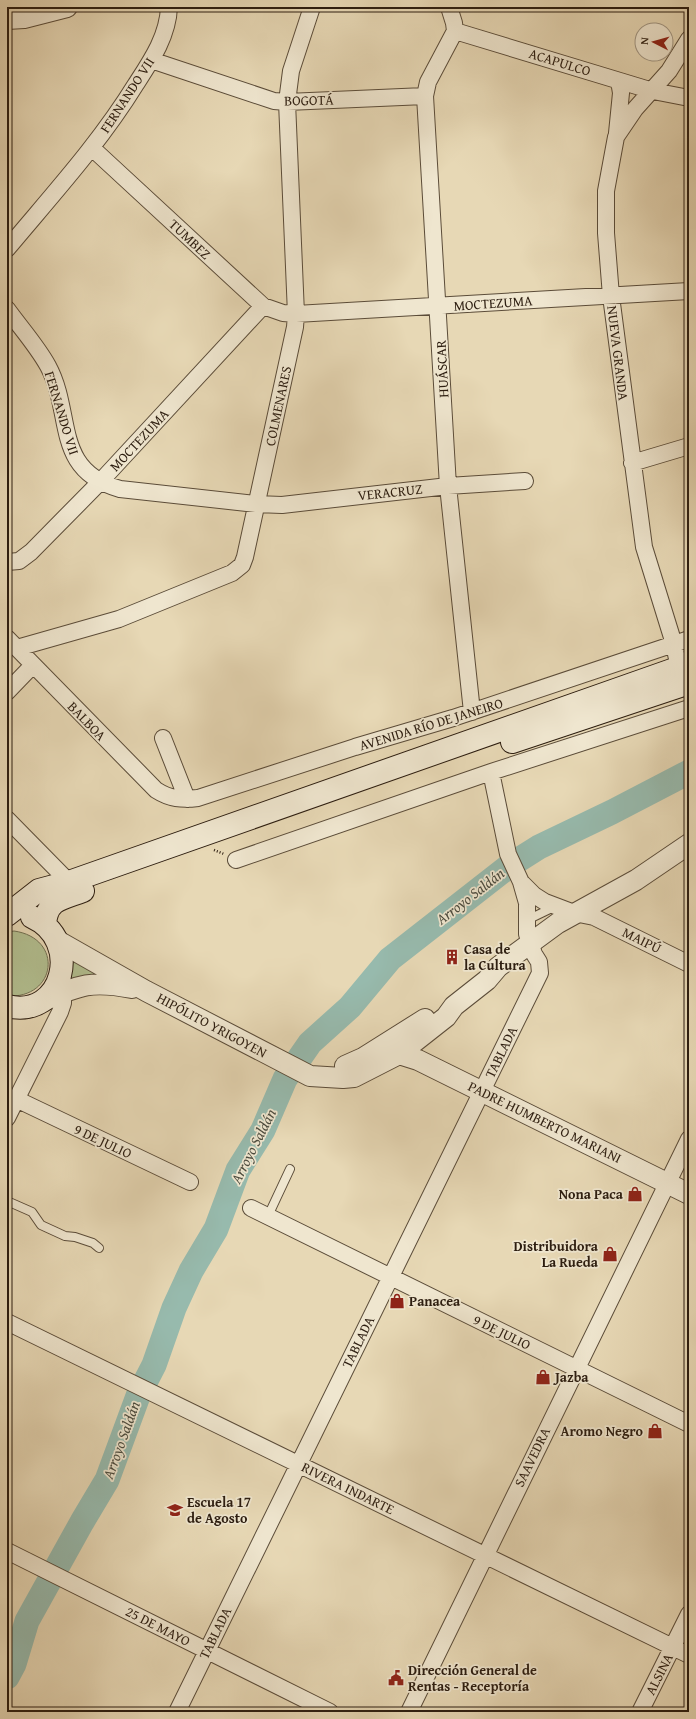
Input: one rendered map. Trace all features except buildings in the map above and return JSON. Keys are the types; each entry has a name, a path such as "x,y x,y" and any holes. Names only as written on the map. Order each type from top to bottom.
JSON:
{"main road":[{"path":"7,915 39,890 69,882 685,675"},
{"path":"7,1006 27,1007 43,1001 56,988 62,970 62,955 51,933 47,909 57,900 492,748 685,675"},
{"path":"7,915 20,914 33,918 51,933"}],"street":[{"path":"7,19 24,18 67,7"},
{"name":"FERNANDO VII","path":"7,249 92,148 127,99 152,60 165,27 169,7"},
{"name":"COLMENARES","path":"12,643 119,619 237,571 242,565 292,341 296,314 286,102 291,70 312,7"},
{"path":"449,7 455,31"},
{"name":"ACAPULCO","path":"455,31 652,91 689,98"},
{"name":"HUÁSCAR","path":"455,31 428,82 425,96 448,486 472,712"},
{"name":"NUEVA GRANDA","path":"685,675 644,547 611,296 606,233 606,191 616,138 635,109 670,71 689,40"},
{"name":"BOGOTÁ","path":"152,60 274,101 286,102 425,96"},
{"path":"616,138 621,93 619,81"},
{"name":"TUMBEZ","path":"92,148 262,306 283,313 296,314"},
{"name":"MOCTEZUMA","path":"296,314 438,307 689,291"},
{"name":"MOCTEZUMA","path":"7,562 18,561 31,552 100,482 262,306"},
{"name":"FERNANDO VII","path":"7,309 47,365 53,379 73,454 89,474 100,482 120,489 256,504"},
{"path":"632,463 689,446"},
{"name":"VERACRUZ","path":"256,504 282,505 448,486 525,481"},
{"name":"AVENIDA RÍO DE JANEIRO","path":"179,799 198,798 355,747 472,712 689,639"},
{"name":"BALBOA","path":"12,643 156,790 179,799"},
{"path":"7,692 33,665"},
{"path":"236,860 491,772 689,708"},
{"path":"163,738 179,799"},
{"path":"491,772 508,854 521,882 527,903 526,920 531,948"},
{"path":"7,820 69,882"},
{"path":"531,948 566,933 594,917 636,880 689,844"},
{"path":"315,1077 354,1077 399,1054 446,1017 454,1006 487,980 503,975 531,948 566,910 636,880"},
{"name":"MAIPÚ","path":"521,882 534,895 566,910 594,917 689,964"},
{"path":"566,910 566,933"},
{"name":"HIPÓLITO YRIGOYEN","path":"51,933 146,991 277,1060 315,1077"},
{"name":"TABLADA","path":"177,1712 299,1464 389,1276 540,974 539,962 531,948"},
{"path":"7,1118 60,1012 63,992 62,970"},
{"name":"HIPÓLITO YRIGOYEN","path":"43,1001 81,986 102,984 146,991"},
{"path":"315,1077 363,1058 440,1009 454,1006"},
{"name":"PADRE HUMBERTO MARIANI","path":"399,1054 418,1060 689,1194"},
{"name":"9 DE JULIO","path":"16,1099 190,1182"},
{"name":"SAAVEDRA","path":"409,1712 484,1555 689,1139"},
{"name":"9 DE JULIO","path":"251,1208 689,1424"},
{"name":"RIVERA INDARTE","path":"7,1322 689,1655"},
{"name":"25 DE MAYO","path":"7,1551 330,1712"},
{"name":"ALSINA","path":"640,1712 689,1614"}],"lane":[{"path":"526,920 544,911 566,910"},
{"path":"268,1216 290,1169"},
{"path":"7,1201 32,1212 42,1225 65,1236 75,1237 93,1243 98,1248"}],"green space":[{"path":"14,931 30,936 41,945 47,955 48,967 44,979 36,988 24,994 7,996 7,932"},
{"path":"72,959 99,975 70,981"}],"waterway":[{"name":"Arroyo Saldán","path":"7,1677 14,1664 27,1621 107,1480 138,1396 154,1365 174,1308 191,1271 216,1229 238,1170 263,1130 285,1079 310,1043 350,1007 390,959 509,866 539,847 612,812 689,772"}],"place":[{"name":"Casa de la Cultura","path":"452,957"},
{"name":"Nona Paca","path":"635,1194"},
{"name":"Distribuidora La Rueda","path":"610,1254"},
{"name":"Panacea","path":"397,1301"},
{"name":"Jazba","path":"543,1377"},
{"name":"Aromo Negro","path":"655,1431"},
{"name":"Escuela 17 de Agosto","path":"175,1510"},
{"name":"Dirección General de Rentas - Receptoría","path":"396,1678"}]}
